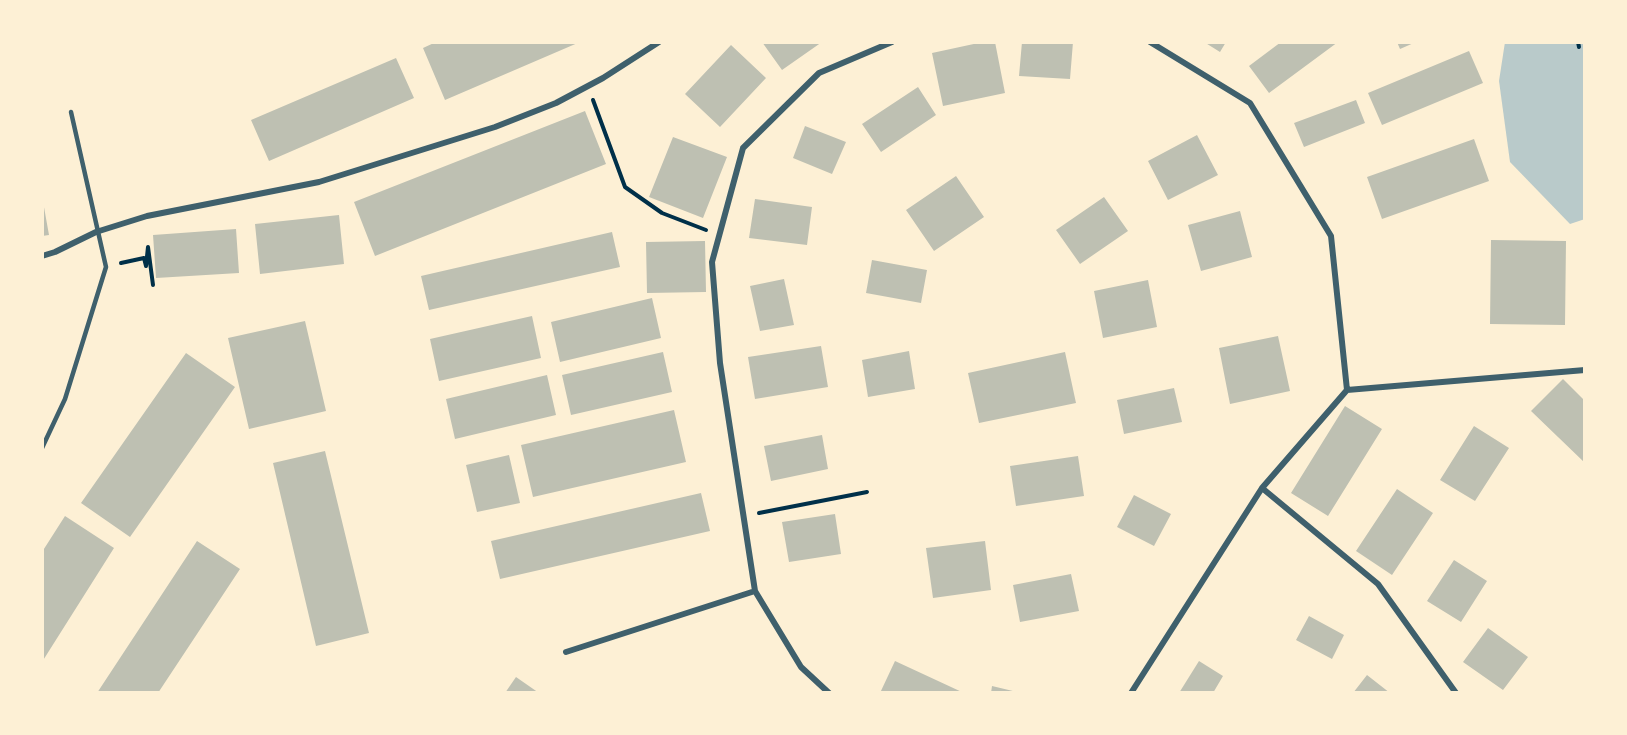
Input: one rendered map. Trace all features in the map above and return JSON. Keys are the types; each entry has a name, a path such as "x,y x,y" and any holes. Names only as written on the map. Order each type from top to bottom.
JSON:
{"street":[{"path":"42,256 55,252 96,231 190,206 319,182 417,154 495,127 556,103 588,86 649,45 659,42"},
{"path":"829,693 801,667 755,591 720,363 712,262 743,148 819,73 892,42"},
{"path":"1150,42 1250,103 1331,236 1347,390"},
{"path":"1131,693 1262,488 1347,390 1585,370"},
{"path":"1262,488 1378,584 1456,693"},
{"path":"566,652 755,591"}],"lane":[{"path":"42,448 65,399 106,267 70,112"}],"path":[{"path":"588,86 625,187 662,213 719,235"},
{"path":"106,267 144,258 146,266 148,247 153,285"},
{"path":"744,516 867,492"}],"shaded area":[{"path":"1505,42 1585,42 1585,219 1570,224 1510,162 1499,81"}],"building":[{"path":"436,42 580,42 445,100 423,48"},
{"path":"762,42 822,42 782,70"},
{"path":"983,42 995,42 1005,93 943,106 932,53"},
{"path":"1022,42 1073,42 1070,79 1019,76"},
{"path":"1204,42 1226,42 1220,52"},
{"path":"1281,42 1338,42 1269,93 1249,66"},
{"path":"1397,42 1416,42 1400,49"},
{"path":"731,45 766,78 720,127 685,94"},
{"path":"1469,51 1483,83 1382,125 1368,93"},
{"path":"396,58 414,98 269,161 251,120"},
{"path":"918,87 936,115 881,152 862,124"},
{"path":"1356,100 1365,123 1304,147 1294,123"},
{"path":"585,111 606,164 375,256 354,202"},
{"path":"805,126 846,142 832,174 793,158"},
{"path":"1197,135 1218,175 1168,200 1148,161"},
{"path":"673,137 727,157 703,218 649,197"},
{"path":"1474,139 1489,181 1382,219 1367,177"},
{"path":"956,176 984,217 934,251 906,210"},
{"path":"42,196 49,235 42,236"},
{"path":"1104,197 1128,231 1080,264 1056,230"},
{"path":"755,199 812,207 807,245 749,238"},
{"path":"1240,211 1252,257 1201,271 1188,225"},
{"path":"339,215 344,264 260,274 255,224"},
{"path":"236,229 239,273 156,278 153,235"},
{"path":"612,232 620,267 429,310 421,276"},
{"path":"1491,240 1566,241 1565,325 1490,324"},
{"path":"705,241 706,292 647,293 646,242"},
{"path":"872,260 927,270 921,303 866,293"},
{"path":"784,279 794,325 760,331 750,286"},
{"path":"1148,280 1157,327 1103,338 1094,291"},
{"path":"652,298 661,338 560,362 551,322"},
{"path":"532,316 541,358 439,381 430,339"},
{"path":"305,321 326,411 249,429 228,338"},
{"path":"1278,336 1290,391 1230,404 1219,348"},
{"path":"821,346 828,387 755,399 748,357"},
{"path":"909,351 915,389 868,397 862,360"},
{"path":"663,352 672,392 571,415 562,375"},
{"path":"1065,352 1076,403 979,423 968,373"},
{"path":"186,353 235,387 130,537 81,503"},
{"path":"547,375 556,415 455,439 446,399"},
{"path":"1563,379 1585,401 1585,463 1531,411"},
{"path":"1174,388 1182,422 1124,434 1117,400"},
{"path":"1345,406 1382,429 1328,516 1291,493"},
{"path":"674,410 686,462 533,497 521,445"},
{"path":"1474,426 1509,448 1475,501 1440,480"},
{"path":"822,435 828,469 771,481 764,446"},
{"path":"325,451 369,633 316,646 273,463"},
{"path":"509,455 520,503 477,512 466,465"},
{"path":"1078,456 1084,496 1016,506 1010,466"},
{"path":"1397,489 1433,513 1392,575 1356,551"},
{"path":"701,493 710,531 500,579 491,541"},
{"path":"1134,495 1171,514 1154,546 1117,527"},
{"path":"835,514 841,554 789,562 782,522"},
{"path":"65,516 114,548 42,662 42,552"},
{"path":"197,541 240,569 158,693 97,693"},
{"path":"985,541 991,590 933,598 926,548"},
{"path":"1454,560 1487,581 1461,622 1427,601"},
{"path":"1071,574 1079,611 1020,622 1013,585"},
{"path":"1309,616 1344,635 1332,659 1296,640"},
{"path":"1488,628 1528,657 1503,690 1463,662"},
{"path":"895,661 964,693 880,693"},
{"path":"1199,661 1223,676 1213,693 1179,693"},
{"path":"1367,675 1390,693 1353,693"},
{"path":"516,677 539,693 505,693"},
{"path":"992,686 1017,692 991,693"}]}
